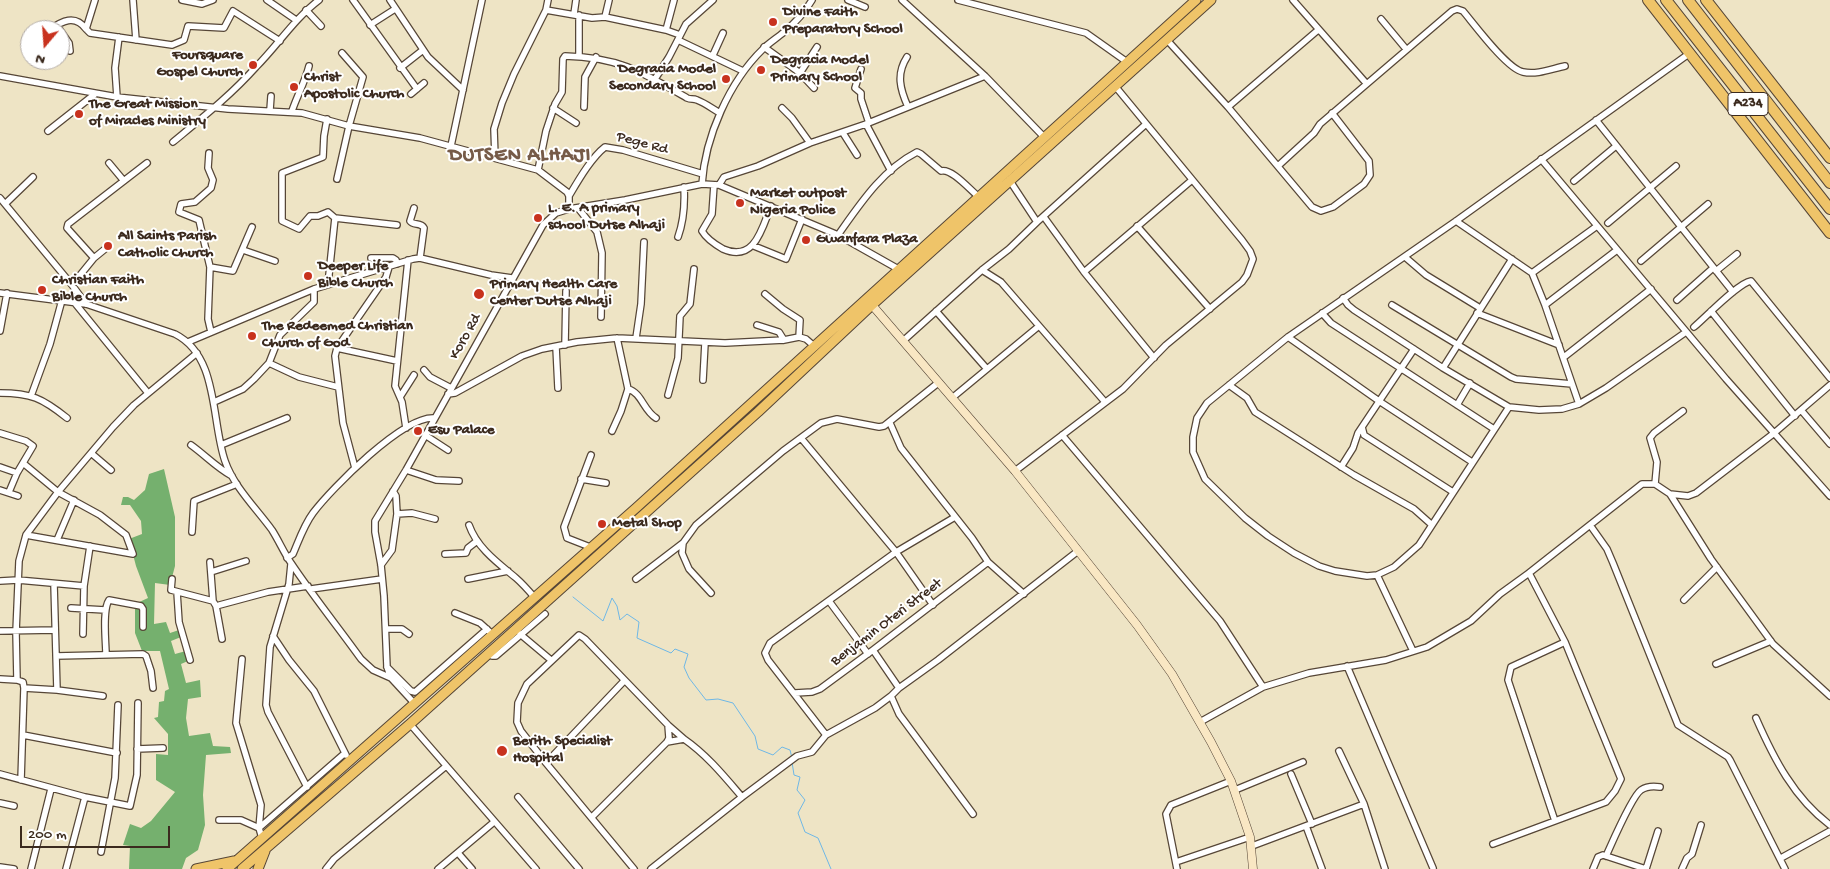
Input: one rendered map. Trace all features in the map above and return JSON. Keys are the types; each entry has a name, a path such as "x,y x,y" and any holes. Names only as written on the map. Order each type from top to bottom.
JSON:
{"highway":[{"path":"1648,0 1830,233"},
{"name":"A234","path":"1666,0 1830,209"},
{"name":"A234","path":"1688,0 1791,130 1830,183"},
{"path":"1706,0 1830,158"},
{"path":"1771,83 1791,130"},
{"path":"1766,150 1814,189"}],"main road":[{"path":"226,869 262,838 348,757 415,704 428,687 490,632 535,598 636,508 1196,0"},
{"path":"242,869 490,653 758,412 872,305 1211,0"},
{"path":"258,869 266,849"},
{"path":"196,869 239,859"}],"street":[{"path":"86,29 95,0"},
{"path":"133,0 136,40"},
{"path":"182,0 202,4 213,0"},
{"path":"267,0 296,20"},
{"path":"174,142 216,107 257,67 296,20 319,0"},
{"path":"353,0 400,68 417,89"},
{"path":"390,0 428,57 463,90"},
{"path":"451,146 482,0"},
{"path":"495,157 494,128 502,103 514,74 546,10 548,0"},
{"path":"576,0 579,56"},
{"path":"605,17 609,0"},
{"path":"666,30 674,0"},
{"path":"654,79 690,20 713,0"},
{"path":"702,184 708,144 720,113 743,71 764,48 785,32 812,0"},
{"path":"848,0 865,7"},
{"path":"902,0 985,76 1044,137"},
{"path":"958,0 1086,33 1127,62"},
{"path":"1293,0 1366,83"},
{"path":"370,25 396,9"},
{"path":"1278,166 1332,113 1366,83 1452,11 1457,9 1462,11 1516,70 1538,73 1565,66"},
{"path":"306,10 321,26"},
{"path":"546,10 598,18 605,17 666,30 743,71"},
{"path":"67,20 75,20 82,23 86,31 90,33 172,45 184,40 188,26 224,28 233,11 280,41"},
{"path":"1381,19 1406,49"},
{"path":"1228,107 1318,30"},
{"path":"713,56 723,33"},
{"path":"117,96 115,68 119,37"},
{"path":"1166,40 1228,107 1312,207 1321,211 1333,207 1364,184 1370,175 1369,161 1332,113"},
{"path":"800,73 816,46"},
{"path":"764,48 800,73 814,88"},
{"path":"400,68 423,50"},
{"path":"337,179 349,126 364,77 342,53"},
{"path":"1509,406 1413,552 1394,567 1376,575 1367,576 1335,571 1319,566 1268,536 1245,518 1205,479 1193,452 1194,428 1207,403 1288,337 1456,221 1690,53"},
{"path":"538,170 544,134 553,108 563,88 564,57 596,57 631,68 689,99 696,99 720,113"},
{"path":"584,107 585,77 596,57"},
{"path":"908,57 903,63 900,77 901,91 908,107"},
{"path":"292,112 297,93 305,81 309,66"},
{"path":"861,69 855,88 861,93 867,124 891,171"},
{"path":"0,76 95,94 216,107 292,112 327,119 349,126 420,138 538,170 564,189 569,196 569,209"},
{"path":"772,206 754,246 742,252 721,248 702,231 712,214 717,185 724,177 758,166 810,143 867,124 985,76"},
{"path":"411,94 424,84"},
{"path":"1014,471 1128,384 1166,345 1242,282 1248,275 1253,259 1242,240 1115,86"},
{"path":"48,131 95,94"},
{"path":"270,110 271,96"},
{"path":"553,108 576,123"},
{"path":"782,108 792,118 810,143"},
{"path":"327,119 323,157 282,173 281,219 284,223 299,229 310,216 318,216 328,212 335,218 397,225"},
{"path":"1596,120 1733,292"},
{"path":"903,341 982,270 1009,249 1146,124"},
{"path":"843,133 857,155"},
{"path":"1574,181 1616,146"},
{"name":"Pege Rd","path":"569,196 600,151 605,147 623,150 702,174"},
{"path":"209,153 208,168 213,180 211,188 195,202 181,204 179,212 199,220 210,267 208,319 211,332"},
{"path":"838,235 864,198 891,171 915,153 920,153 941,171 945,170 952,173 979,197"},
{"path":"1540,159 1773,434 1830,496"},
{"path":"109,163 124,181"},
{"path":"94,258 67,226 147,163"},
{"path":"1608,223 1676,166"},
{"path":"5,204 33,177"},
{"path":"1084,272 1192,180"},
{"path":"1010,181 1037,222"},
{"name":"Koro Rd","path":"415,704 391,678 387,667 381,565 374,524 543,225 556,214 569,209 625,200 702,184 717,185 772,206 838,235 900,270"},
{"path":"678,237 683,221 684,187"},
{"path":"0,198 86,304"},
{"path":"1641,261 1708,204"},
{"path":"414,208 410,221 424,228 420,258"},
{"path":"578,208 597,232 602,253 601,317"},
{"path":"1044,217 1084,272 1154,358"},
{"path":"328,284 335,218"},
{"path":"754,246 786,259 802,219"},
{"path":"1456,221 1532,273 1545,304 1579,404"},
{"path":"1137,226 1210,309"},
{"path":"1532,273 1597,226"},
{"path":"210,267 234,271 252,227"},
{"path":"636,338 641,304 644,242"},
{"path":"72,285 94,258 105,249"},
{"path":"243,250 275,261"},
{"path":"1545,304 1617,250"},
{"path":"1677,300 1737,254"},
{"path":"1405,257 1426,275 1479,310 1559,345"},
{"path":"371,258 393,258 396,260 396,264"},
{"path":"188,342 314,289 408,260 420,258 512,278"},
{"path":"1443,368 1512,259"},
{"path":"406,428 402,402 395,389 396,361 408,260"},
{"path":"355,468 343,423 335,359 337,348 386,277 389,267"},
{"path":"668,395 678,358 681,314 688,307 691,298 694,269"},
{"path":"982,270 1001,282 1105,402"},
{"path":"1694,327 1749,280 1753,282 1830,378"},
{"path":"214,402 243,389 268,362 280,335 314,302 314,289"},
{"path":"1564,357 1650,289"},
{"path":"565,345 566,291"},
{"path":"0,293 86,304 175,334 188,342 197,353 206,373 214,402 220,445 232,476 272,530 291,564 361,659 373,670 391,678"},
{"path":"0,331 7,293"},
{"path":"765,294 783,310 800,320 800,337"},
{"path":"1343,298 1354,310 1443,368 1509,406 1550,410 1579,404 1606,388 1686,332"},
{"path":"30,396 50,344 62,300"},
{"path":"74,302 148,393"},
{"path":"872,305 1014,471 1143,632 1172,674 1200,722 1235,790 1250,837 1253,869"},
{"path":"1392,305 1511,377 1572,384"},
{"path":"1711,311 1795,416"},
{"path":"936,312 987,369"},
{"path":"1322,313 1331,323 1494,429"},
{"path":"757,325 779,332 784,340"},
{"path":"952,398 1039,326"},
{"path":"424,370 430,377 455,393 522,356 542,349 617,338 705,342 784,340 800,337 806,339 814,346"},
{"path":"1288,337 1378,401 1472,462"},
{"path":"612,431 628,389 617,338"},
{"path":"703,380 705,342"},
{"path":"556,347 558,388"},
{"path":"337,348 396,361"},
{"path":"1341,467 1353,448 1358,433 1414,349"},
{"path":"17,680 16,632 19,558 26,534 58,492 119,422 148,393 197,353"},
{"path":"268,362 302,378 338,387"},
{"path":"400,397 414,375"},
{"path":"636,579 683,543 696,525 812,428 831,419 878,427 890,423 938,382"},
{"path":"1457,405 1470,384"},
{"path":"1229,385 1247,398 1255,412 1341,467 1414,509 1432,525"},
{"path":"1670,494 1688,496 1696,493 1773,434 1830,385"},
{"path":"628,389 636,392 645,407 656,418"},
{"path":"0,393 19,393 30,396 47,403 67,418"},
{"path":"1801,410 1830,444"},
{"path":"1655,484 1657,462 1650,438 1683,411"},
{"path":"220,445 287,418"},
{"path":"288,558 293,554 313,513 331,491 376,450 406,428 421,419 434,418"},
{"path":"890,423 901,448 988,562 1024,594"},
{"path":"1362,427 1364,435 1453,492"},
{"path":"0,433 26,441 33,446 17,473 9,492"},
{"path":"1062,435 1220,621 1263,687"},
{"path":"425,436 448,450"},
{"path":"801,438 896,552 933,605"},
{"path":"191,445 209,458 220,470 232,476"},
{"path":"92,453 111,470"},
{"path":"590,547 567,538 564,527 591,455"},
{"path":"23,463 58,492 100,515 126,535 133,554 26,534"},
{"path":"0,467 17,473"},
{"path":"406,470 436,480 459,481"},
{"path":"581,480 606,483"},
{"path":"192,532 194,501 238,484"},
{"path":"1200,722 1263,687 1309,672 1386,660 1427,647 1471,621 1500,594 1642,484 1655,484 1670,494 1717,568 1747,610 1772,641 1805,675 1830,696"},
{"path":"0,490 18,496"},
{"path":"381,565 392,550 397,514 396,496 393,491"},
{"path":"57,540 74,500"},
{"path":"397,514 419,514 434,519"},
{"path":"826,735 768,660 765,653 770,643 896,552 955,517"},
{"path":"470,525 477,540 497,563 508,571 535,598"},
{"path":"1590,525 1607,549 1613,562 1678,726 1728,756 1785,869"},
{"path":"444,554 466,553 469,547 477,540"},
{"path":"683,543 682,553 684,561 710,593"},
{"path":"83,634 84,586 90,546"},
{"path":"650,869 797,756 812,752 826,735 876,708 899,688 1078,551"},
{"path":"211,572 246,561"},
{"path":"210,562 215,604 222,638"},
{"name":"Benjamin Oteri Street","path":"795,693 812,692 820,689 988,562"},
{"path":"291,564 287,588 270,646 266,709 307,787"},
{"path":"1684,600 1717,568"},
{"path":"468,579 508,571"},
{"path":"1493,844 1606,802 1615,791 1621,778 1565,642 1529,573"},
{"path":"1376,575 1413,651"},
{"path":"172,579 170,588 215,604 287,588 309,588 382,579"},
{"path":"0,581 18,580 84,586"},
{"path":"54,584 57,690"},
{"path":"177,592 179,622 190,660"},
{"path":"106,655 105,610 110,600 141,606 143,609 143,627"},
{"path":"829,601 899,688"},
{"path":"71,608 105,610"},
{"path":"455,613 480,623 490,632"},
{"path":"490,653 496,656 545,614"},
{"path":"386,629 402,630 409,634"},
{"path":"0,631 54,630"},
{"path":"520,634 551,660"},
{"path":"634,869 546,763 521,731 517,722 518,703 526,684 579,635 668,725 714,765 742,797"},
{"path":"259,828 307,787 348,757 314,691 289,660 274,636"},
{"path":"1716,664 1772,641"},
{"path":"1554,821 1508,680 1511,667 1565,642"},
{"path":"56,656 145,655 151,672 153,688"},
{"path":"242,660 236,723 261,805 259,828 262,838"},
{"path":"1346,666 1433,868"},
{"path":"387,667 412,692 428,687"},
{"path":"0,679 23,682 24,735 22,780"},
{"path":"546,763 624,680"},
{"path":"24,688 103,696"},
{"path":"891,696 899,714 973,814"},
{"path":"0,774 111,803 128,806 132,804 137,775 138,703"},
{"path":"101,852 111,803 118,753 118,705"},
{"path":"1756,718 1784,776 1804,800 1830,825"},
{"path":"410,724 536,869"},
{"path":"592,817 667,742 669,738 668,725"},
{"path":"24,735 118,753"},
{"path":"667,742 684,739"},
{"path":"137,749 163,748"},
{"path":"1339,751 1364,804 1385,869"},
{"path":"1235,790 1289,771 1303,762"},
{"path":"326,869 334,859 446,767"},
{"path":"1289,771 1312,824"},
{"path":"1177,869 1166,814 1169,807 1231,781"},
{"path":"1606,856 1640,790 1647,787 1660,787"},
{"path":"31,869 51,788"},
{"path":"66,869 85,797"},
{"path":"518,797 579,869"},
{"path":"0,803 14,806"},
{"path":"1252,846 1364,804"},
{"path":"219,820 241,820 259,828"},
{"path":"438,869 494,822"},
{"path":"1682,869 1687,858 1692,854 1701,825"},
{"path":"1306,826 1322,869"},
{"path":"1594,869 1600,855 1646,869 1658,831"},
{"path":"1780,858 1830,831"},
{"path":"1176,862 1250,837"},
{"path":"458,853 472,869"},
{"path":"0,867 14,869"}],"green space":[{"path":"164,469 175,517 175,566 170,585 155,583 154,624 166,622 170,633 179,630 181,637 171,641 175,654 186,651 188,661 181,664 186,683 200,680 201,697 188,699 186,718 189,736 210,733 213,746 230,747 231,753 206,755 203,795 205,825 198,850 186,858 182,869 129,869 130,846 123,845 130,824 141,828 151,821 175,792 156,780 156,754 168,755 168,734 154,718 158,717 159,702 164,701 165,691 169,689 160,651 142,651 135,633 135,604 148,598 136,566 129,539 142,534 141,521 130,505 121,505 123,497 134,500 145,490 149,474"}],"waterway":[{"path":"573,597 603,621 612,598 617,606 620,620 627,614 639,622 637,638 671,653 675,649 688,654 684,667 689,678 706,700 718,699 733,703 755,736 758,749 773,755 782,747 790,750 792,758"},
{"path":"792,762 794,775 800,777 797,790 805,800 798,813 805,832 818,838 831,869"}],"place":[{"name":"Divine Faith Preparatory School","path":"773,22"},
{"name":"Foursquare Gospel Church","path":"253,65"},
{"name":"Degracia Model Primary School","path":"761,70"},
{"name":"Degracia Model Secondary School","path":"726,79"},
{"name":"Christ Apostolic Church","path":"294,87"},
{"name":"The Great Mission of Miracles Ministry","path":"79,114"},
{"name":"Market outpost Nigeria Police","path":"740,203"},
{"name":"L. E. A primary school Dutse Alhaji","path":"538,218"},
{"name":"Gwanfara Plaza","path":"806,240"},
{"name":"All Saints Parish Catholic Church","path":"108,246"},
{"name":"Deeper Life Bible Church","path":"308,276"},
{"name":"Christian Faith Bible Church","path":"42,290"},
{"name":"Primary Health Care Center Dutse Alhaji","path":"479,294"},
{"name":"The Redeemed Christian Church of God","path":"252,336"},
{"name":"Esu Palace","path":"418,431"},
{"name":"Metal Shop","path":"602,524"},
{"name":"Berith Specialist Hospital","path":"502,751"}],"district":[{"name":"DUTSEN ALHAJI","path":"520,157"}]}
